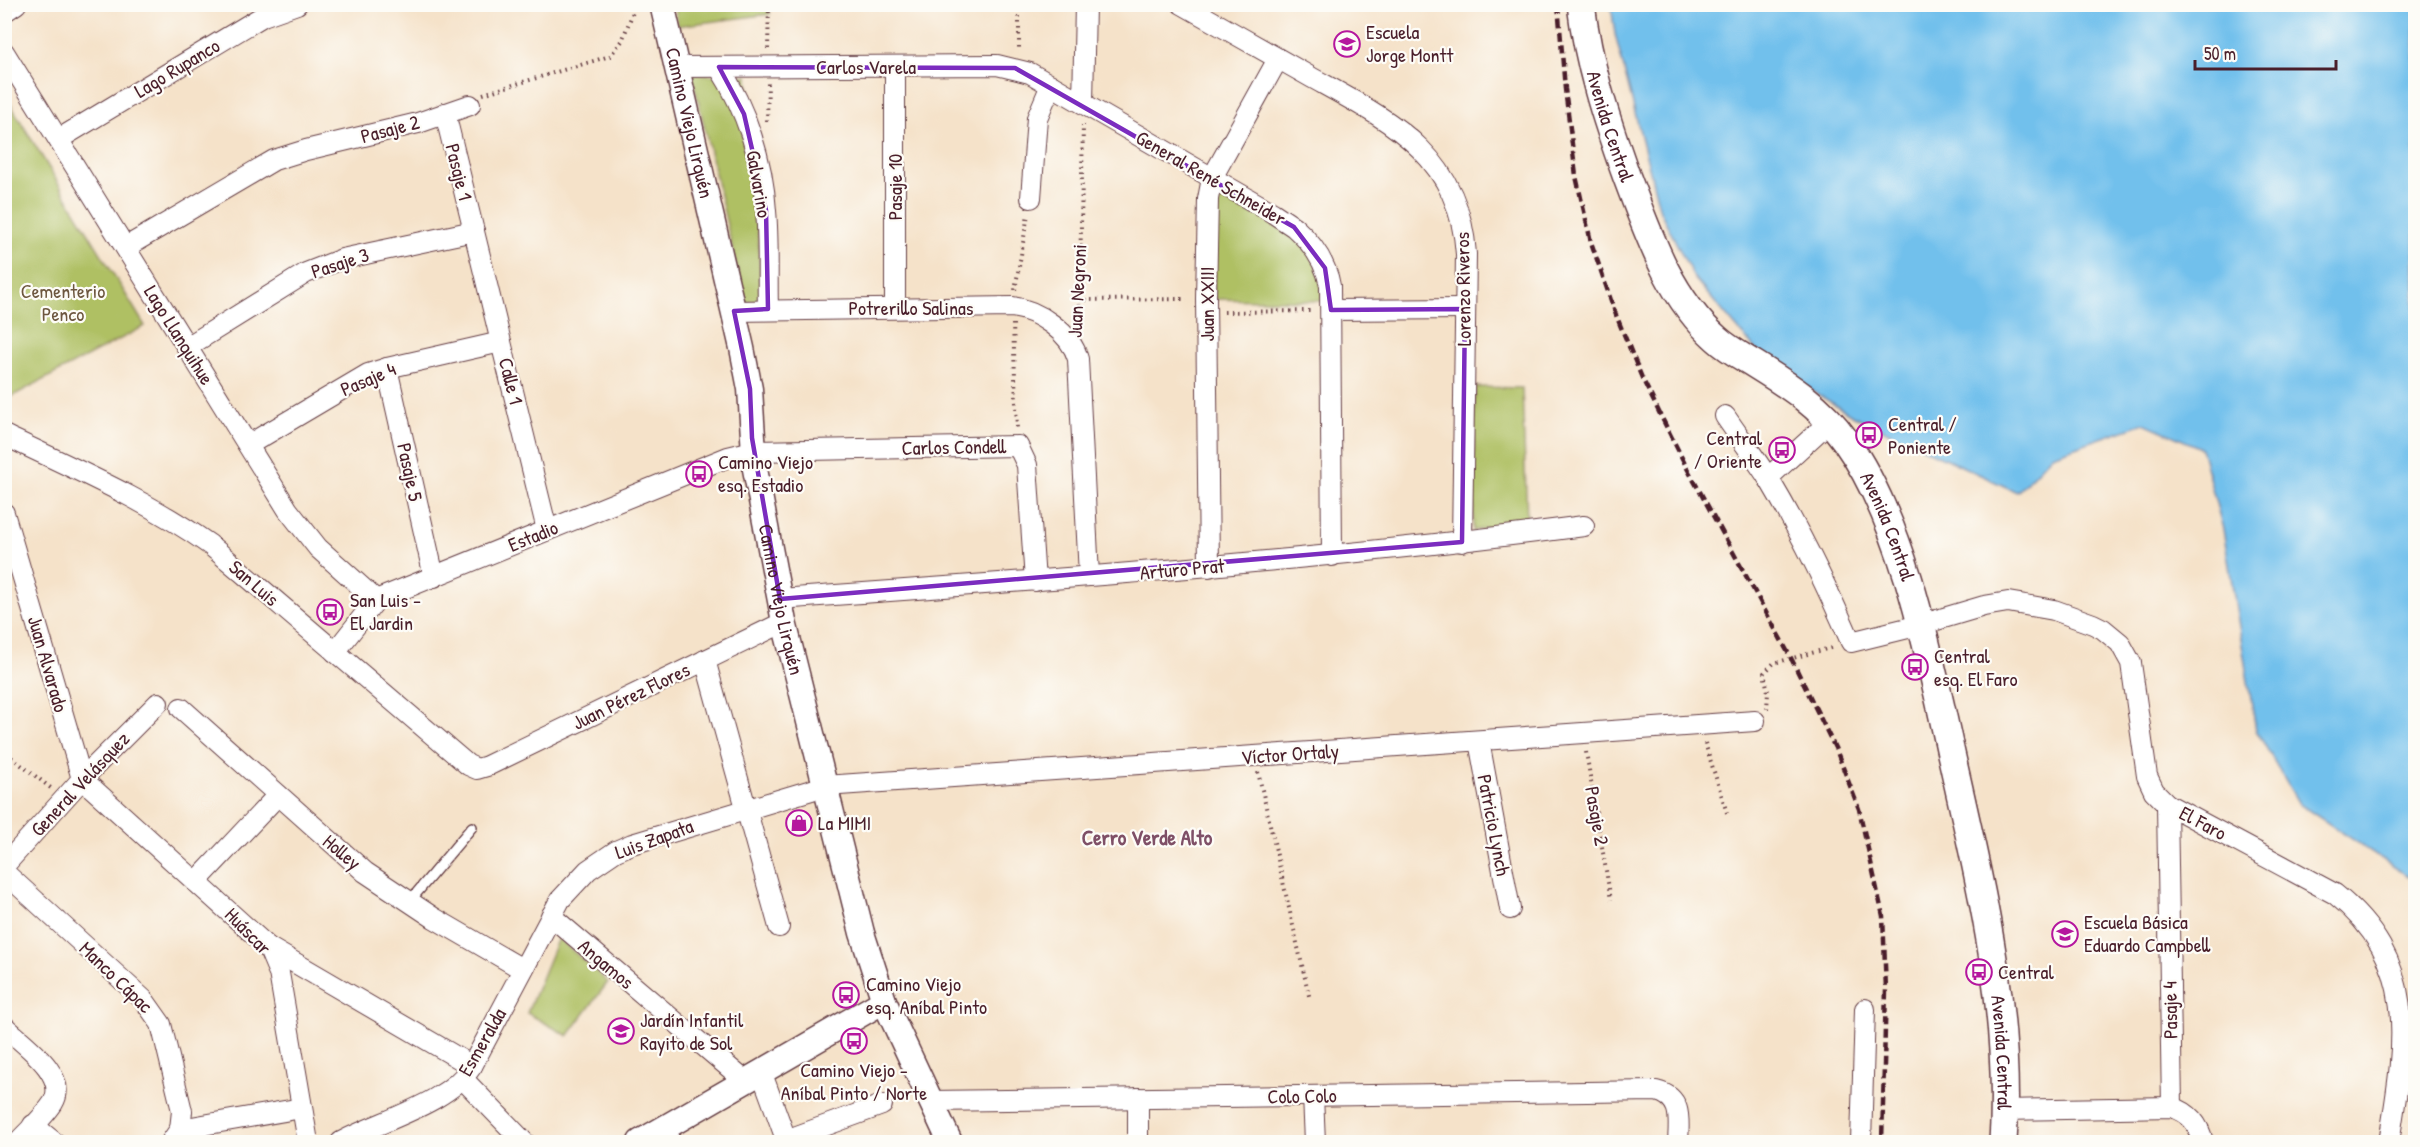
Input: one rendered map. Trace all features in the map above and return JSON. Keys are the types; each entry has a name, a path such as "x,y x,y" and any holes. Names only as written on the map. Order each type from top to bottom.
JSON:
{"main road":[{"name":"Avenida Central","path":"1581,4 1589,55 1610,128 1641,213 1661,262 1676,291 1708,331 1721,343 1791,387 1830,421 1857,457 1877,497 1900,556 1941,710 1990,933 2001,1018 2003,1143"}],"street":[{"path":"4,12 16,4"},
{"name":"Lago Rupanco","path":"59,139 262,10 297,4"},
{"name":"Camino Viejo Lirquén","path":"662,4 750,389 753,451 782,610 862,933 884,1001 950,1143"},
{"path":"1083,103 1085,4"},
{"name":"Lorenzo Riveros","path":"1182,4 1394,125 1431,158 1452,190 1462,223 1466,254 1462,542"},
{"name":"Lago Llanquihue","path":"4,52 288,510 307,536 376,600"},
{"name":"Juan XXIII","path":"1209,567 1208,199 1212,177 1278,59"},
{"name":"Carlos Varela","path":"677,67 997,65 1019,69 1051,85"},
{"name":"Galvarino","path":"719,67 744,114 762,185 766,210 768,309"},
{"name":"Pasaje 10","path":"895,67 895,308"},
{"path":"1031,198 1037,118 1051,85"},
{"name":"General René Schneider","path":"1051,85 1279,216 1313,246 1325,268 1330,286 1332,556"},
{"name":"Pasaje 2","path":"126,247 274,160 418,123 470,105"},
{"name":"Pasaje 1","path":"445,113 474,231"},
{"name":"Calle 1","path":"474,231 547,530"},
{"name":"Pasaje 3","path":"187,347 306,273 324,265 342,259 474,231"},
{"name":"Potrerillo Salinas","path":"734,311 1012,307 1027,309 1063,334 1074,346"},
{"path":"1331,310 1465,309"},
{"name":"Pasaje 4","path":"248,445 351,382 387,368 501,342"},
{"name":"Juan Negroni","path":"1074,346 1078,359 1089,576"},
{"name":"Pasaje 5","path":"387,368 434,577"},
{"path":"1725,416 1768,478 1810,552 1851,642"},
{"path":"1768,478 1830,421"},
{"name":"San Luis","path":"4,435 163,514 189,530 210,545 468,765 477,769"},
{"name":"Carlos Condell","path":"753,451 1018,446 1028,465 1035,581"},
{"name":"Estadio","path":"334,652 376,600 728,457 753,451"},
{"name":"Juan Alvarado","path":"4,513 82,779"},
{"name":"Arturo Prat","path":"782,610 1035,581 1332,556 1584,526"},
{"name":"El Faro","path":"1851,642 1984,606 2008,602 2054,610 2103,628 2120,643 2131,663 2147,776 2154,791 2168,804 2335,894 2364,916 2382,940 2398,970 2407,1010 2406,1040 2389,1143"},
{"name":"Juan Pérez Flores","path":"477,769 705,660 782,610"},
{"path":"705,660 780,927"},
{"name":"General Velásquez","path":"4,866 82,779 158,704"},
{"name":"Holley","path":"181,708 365,872 409,902 522,969"},
{"name":"Víctor Ortaly","path":"825,786 1755,721"},
{"name":"Patricio Lynch","path":"1479,741 1510,909"},
{"name":"Huáscar","path":"82,779 268,947 279,973 308,1143"},
{"name":"Luis Zapata","path":"551,916 573,884 588,870 616,851 647,838 825,786"},
{"path":"196,882 278,795"},
{"name":"Pasaje 4","path":"2168,804 2172,1107"},
{"name":"Manco Cápac","path":"4,872 151,1008 161,1024 182,1111 176,1136"},
{"name":"Esmeralda","path":"353,1140 443,1095 468,1073 551,916"},
{"name":"Angamos","path":"551,916 753,1076"},
{"path":"268,947 468,1073 524,1143"},
{"path":"640,1143 667,1135 753,1076 884,1001"},
{"path":"1861,1143 1865,1009"},
{"path":"4,1026 47,1066 55,1079 56,1096 52,1104 18,1143"},
{"path":"753,1076 787,1141 882,1105"},
{"name":"Colo Colo","path":"930,1101 1656,1091 1672,1099 1679,1115 1678,1143"},
{"path":"1313,1096 1315,1143"},
{"path":"1138,1098 1138,1143"},
{"path":"2004,1110 2172,1107 2192,1119 2201,1134 2203,1143"},
{"path":"176,1136 302,1108"},
{"path":"33,1125 54,1143"},
{"path":"176,1136 201,1143"}],"lane":[{"path":"409,902 472,827"}],"path":[{"path":"470,105 481,95 610,56 622,41 636,4"},
{"path":"767,127 769,4"},
{"path":"1019,4 1019,69"},
{"name":"Juan Negroni","path":"1074,346 1078,336 1083,103"},
{"path":"1079,300 1331,310"},
{"path":"1755,721 1767,718 1768,692 1764,673 1774,663 1851,642"},
{"path":"1700,725 1727,813"},
{"name":"Pasaje 2","path":"1582,733 1611,900"},
{"path":"4,748 11,757 64,799"},
{"path":"1255,757 1310,1000"}],"highlighted area":[{"path":"719,67 1015,68 1294,227 1325,268 1331,310 1465,309 1462,542 780,599 752,438 750,389 734,311 768,309 766,210 744,114"}],"green space":[{"path":"675,5 769,5 770,14 677,26"},
{"path":"692,74 748,76 762,301 745,303"},
{"name":"Cementerio Penco","path":"4,94 145,326 5,400 4,400"},
{"path":"1214,198 1279,221 1312,252 1321,278 1323,301 1212,299"},
{"path":"1475,387 1522,388 1527,519 1473,531"},
{"path":"558,938 608,982 568,1036 527,1013"}],"water":[{"path":"1611,5 2415,5 2415,886 2411,878 2299,804 2256,730 2223,529 2201,448 2144,423 2052,455 2017,492 1852,415 1768,364 1694,278 1660,211 1615,34"}],"railway":[{"path":"1558,4 1565,89 1576,176 1591,242 1616,315 1642,378 1687,468 1791,658 1837,752 1859,809 1883,916 1886,989 1882,1142"}],"place":[{"name":"Escuela Jorge Montt","path":"1347,44"},
{"name":"Central / Poniente","path":"1869,435"},
{"name":"Central / Oriente","path":"1782,450"},
{"name":"Camino Viejo esq. Estadio","path":"699,474"},
{"name":"San Luis - El Jardin","path":"330,612"},
{"name":"Central esq. El Faro","path":"1915,667"},
{"name":"La MIMI","path":"799,823"},
{"name":"Escuela Básica Eduardo Campbell","path":"2065,934"},
{"name":"Central","path":"1979,972"},
{"name":"Camino Viejo esq. Aníbal Pinto","path":"846,995"},
{"name":"Jardín Infantil Rayito de Sol","path":"621,1031"},
{"name":"Camino Viejo - Aníbal Pinto / Norte","path":"854,1041"}],"district":[{"name":"Cerro Verde Alto","path":"1147,838"}]}
